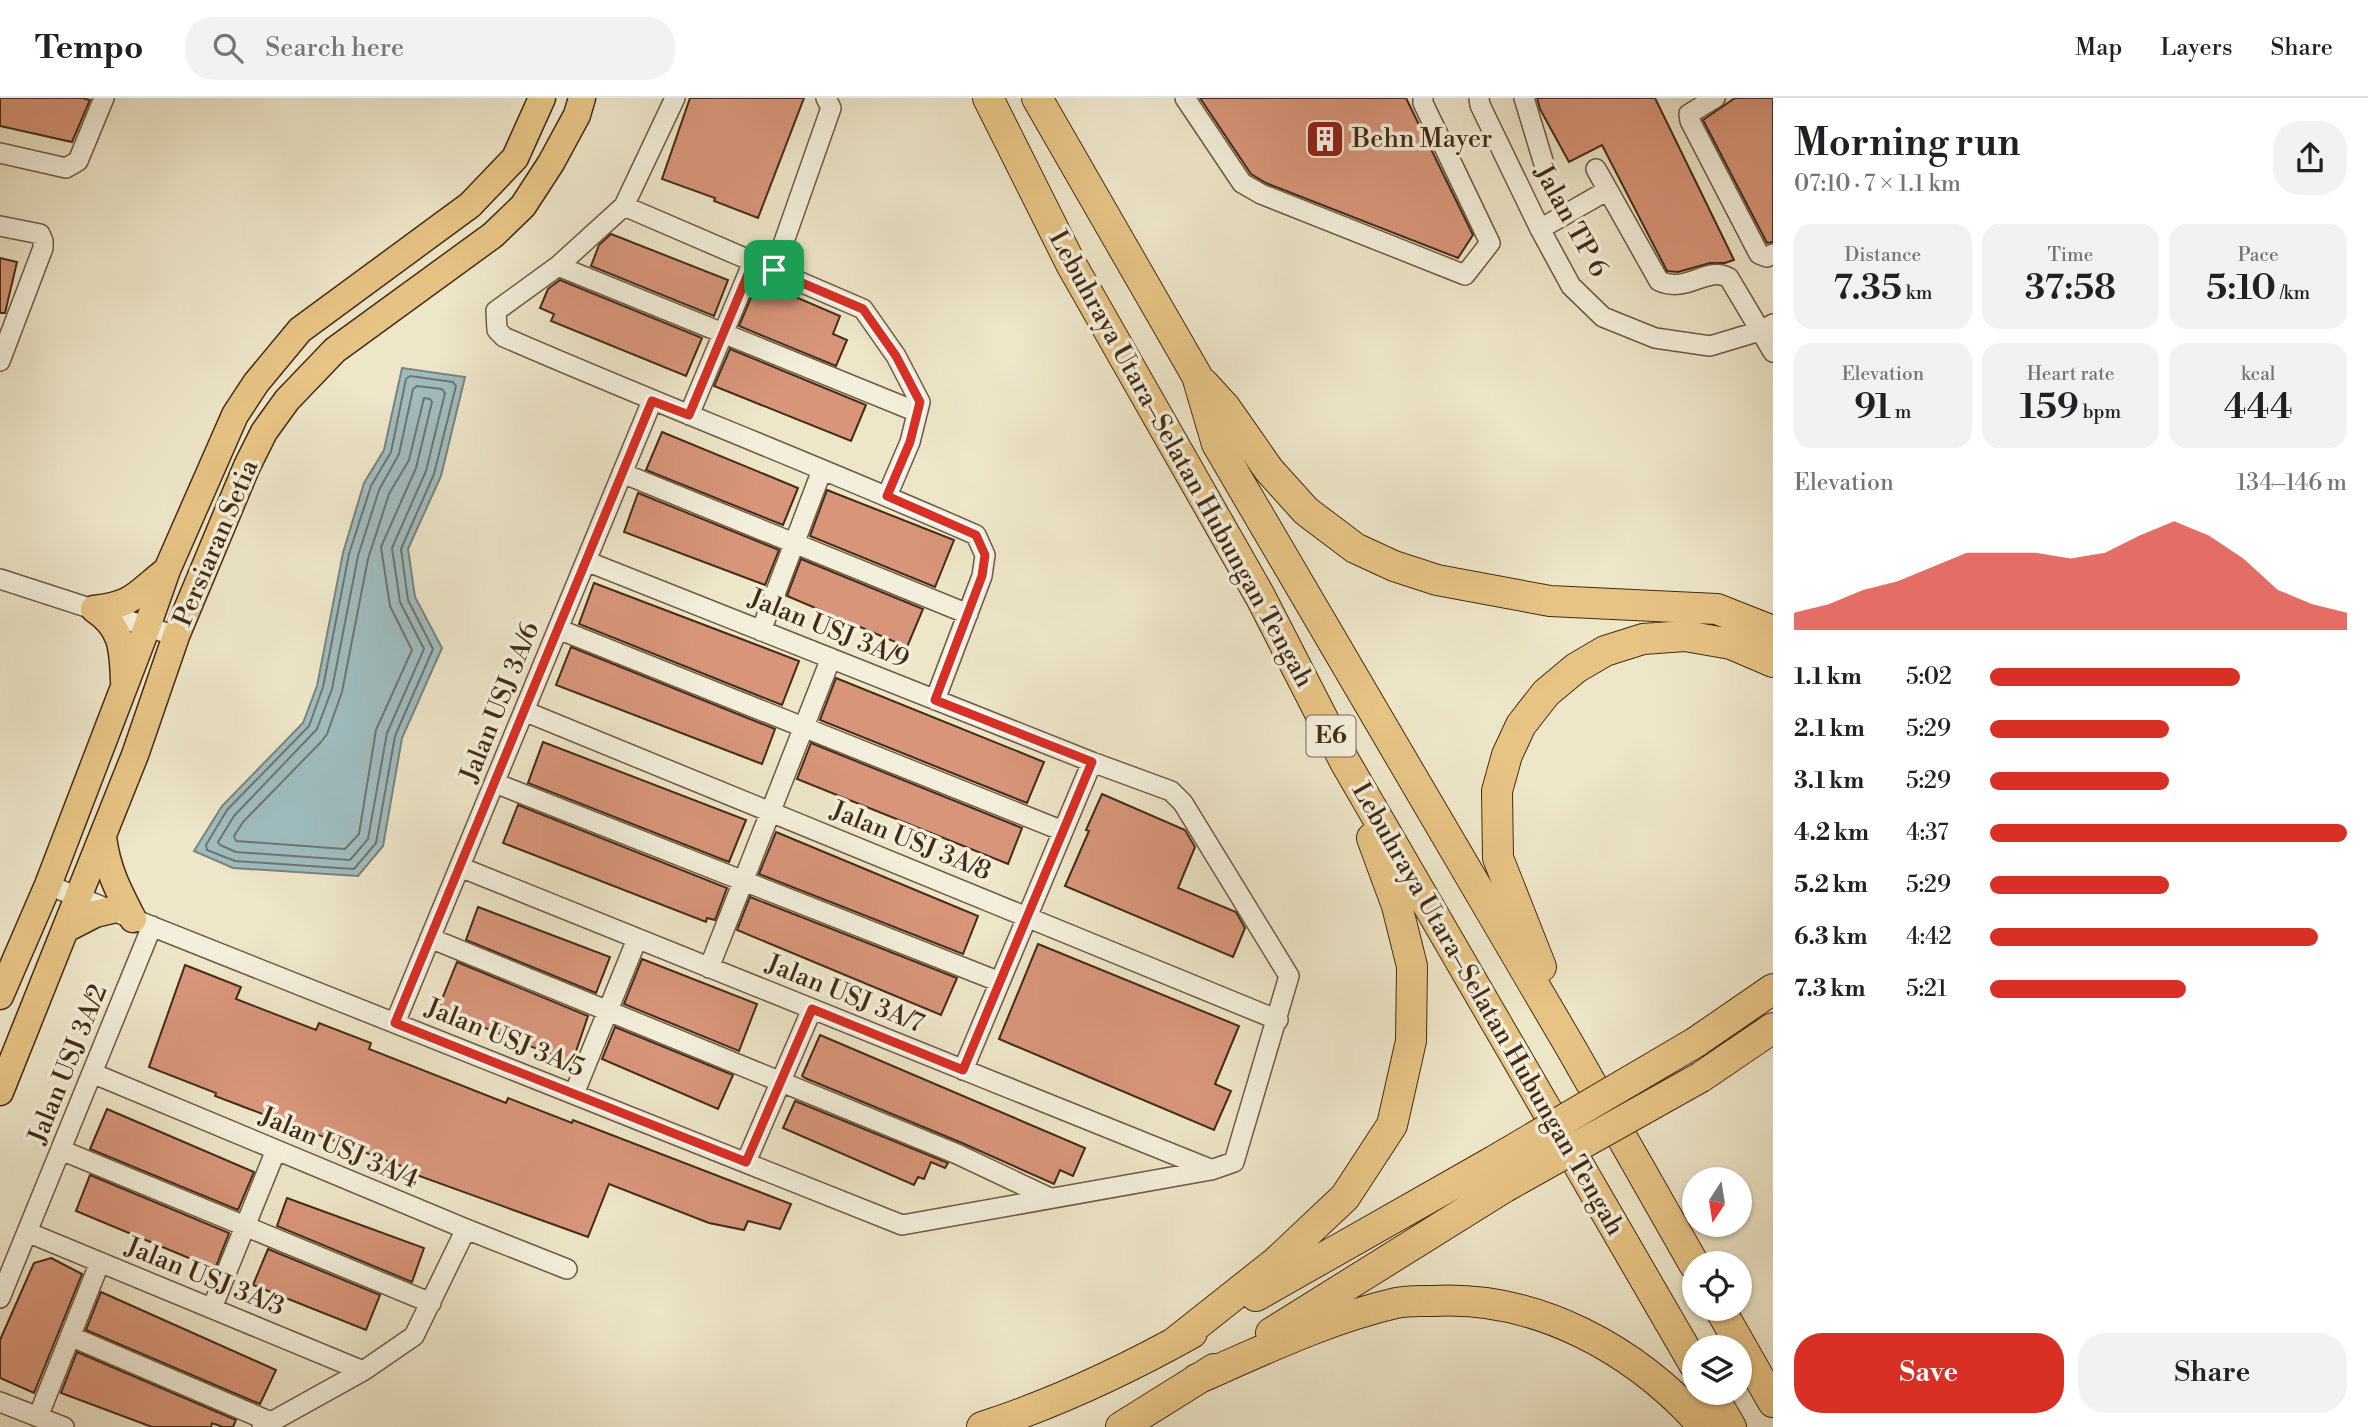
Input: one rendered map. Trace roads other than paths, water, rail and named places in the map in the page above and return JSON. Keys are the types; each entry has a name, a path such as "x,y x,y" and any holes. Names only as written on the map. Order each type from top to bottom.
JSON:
{"highway":[{"name":"Lebuhraya Utara–Selatan Hubungan Tengah","path":"988,98 1071,264 1260,596 1345,762 1682,1343"},
{"name":"Lebuhraya Utara–Selatan Hubungan Tengah","path":"1037,98 1197,376 1217,444 1571,1048 1687,1251"},
{"path":"1197,376 1225,407 1269,470 1306,511 1355,548 1394,566 1437,580 1550,601 1717,609 1773,631"},
{"path":"1571,1048 1498,858 1497,791 1507,755 1521,725 1546,693 1576,668 1605,651 1643,639 1685,636 1720,642 1773,662"},
{"path":"1175,1342 1276,1262 1345,1197 1392,1125 1411,1041 1412,966 1397,906 1345,762"},
{"path":"1121,1427 1197,1379 1773,989"},
{"path":"982,1427 1037,1409 1108,1378 1499,1175 1700,1077 1773,1028"},
{"path":"1197,1379 1276,1345 1388,1306 1463,1299 1529,1312 1591,1336 1650,1374 1704,1427"},
{"path":"1727,1321 1773,1402"},
{"path":"1718,1405 1731,1427"}],"main road":[{"name":"Persiaran Setia","path":"0,996 48,885 167,570 226,434 256,383 300,330 470,205 515,158 542,98"},
{"name":"Persiaran Setia","path":"0,1092 135,755 176,636 247,466 264,432 287,400 335,350 494,235 523,206 577,115 582,98"},
{"path":"94,609 128,602 167,570"},
{"path":"94,609 108,618 116,629 124,666 125,686"},
{"path":"103,837 106,860 132,918"},
{"path":"66,929 95,914 132,918"}],"street":[{"path":"0,153 66,168 78,161 104,98"},
{"path":"675,98 624,206 558,266 496,311 497,330 503,337 652,401 976,535 985,555 982,576 935,700"},
{"path":"774,270 831,108 826,98"},
{"path":"1185,98 1242,183 1261,194 1465,275 1490,243 1423,98"},
{"name":"Jalan TP 6","path":"1479,98 1540,229 1571,286 1604,317 1655,338 1710,346 1766,327"},
{"path":"1524,98 1544,164"},
{"path":"1715,98 1693,109 1689,114 1690,121 1759,254 1762,257 1773,254"},
{"path":"1596,169 1659,281 1671,286 1723,274 1729,278 1766,327 1773,352"},
{"path":"1540,229 1608,190"},
{"path":"624,206 863,309 896,356 920,402 910,442 887,496"},
{"path":"0,226 40,234 44,241 0,361"},
{"path":"689,415 753,262"},
{"path":"558,266 917,412"},
{"name":"Jalan USJ 3A/6","path":"395,1023 652,401"},
{"path":"761,631 822,470"},
{"path":"622,473 968,614"},
{"name":"Jalan USJ 3A/9","path":"586,561 1171,791 1195,820 1289,976 1278,1020"},
{"path":"0,579 176,636"},
{"path":"558,629 1063,831"},
{"path":"709,968 831,658"},
{"name":"Jalan USJ 3A/8","path":"524,711 1278,1020"},
{"path":"963,1070 1092,762"},
{"path":"495,783 1000,982"},
{"name":"Jalan USJ 3A/7","path":"460,867 1211,1170"},
{"name":"Jalan USJ 3A/5","path":"48,885 902,1224 1050,1198"},
{"name":"Jalan USJ 3A/2","path":"0,1298 92,1073 132,918"},
{"path":"430,938 957,1154 1050,1198 1211,1170 1234,1162 1278,1020"},
{"path":"574,1094 637,939"},
{"path":"746,1162 812,1009"},
{"name":"Jalan USJ 3A/4","path":"92,1073 567,1269"},
{"path":"61,1150 431,1303"},
{"path":"212,1308 276,1150"},
{"path":"71,1336 267,1425 363,1371 414,1336 466,1229"},
{"name":"Jalan USJ 3A/3","path":"27,1232 363,1371"},
{"path":"38,1417 100,1262"},
{"path":"0,1402 64,1427"}],"water":[{"path":"402,368 465,377 441,476 408,549 415,597 442,648 402,738 383,846 358,876 233,868 194,851 222,806 303,723 317,686 343,553 364,483 384,450"}],"place":[{"name":"Behn Mayer","path":"1325,139"}]}
